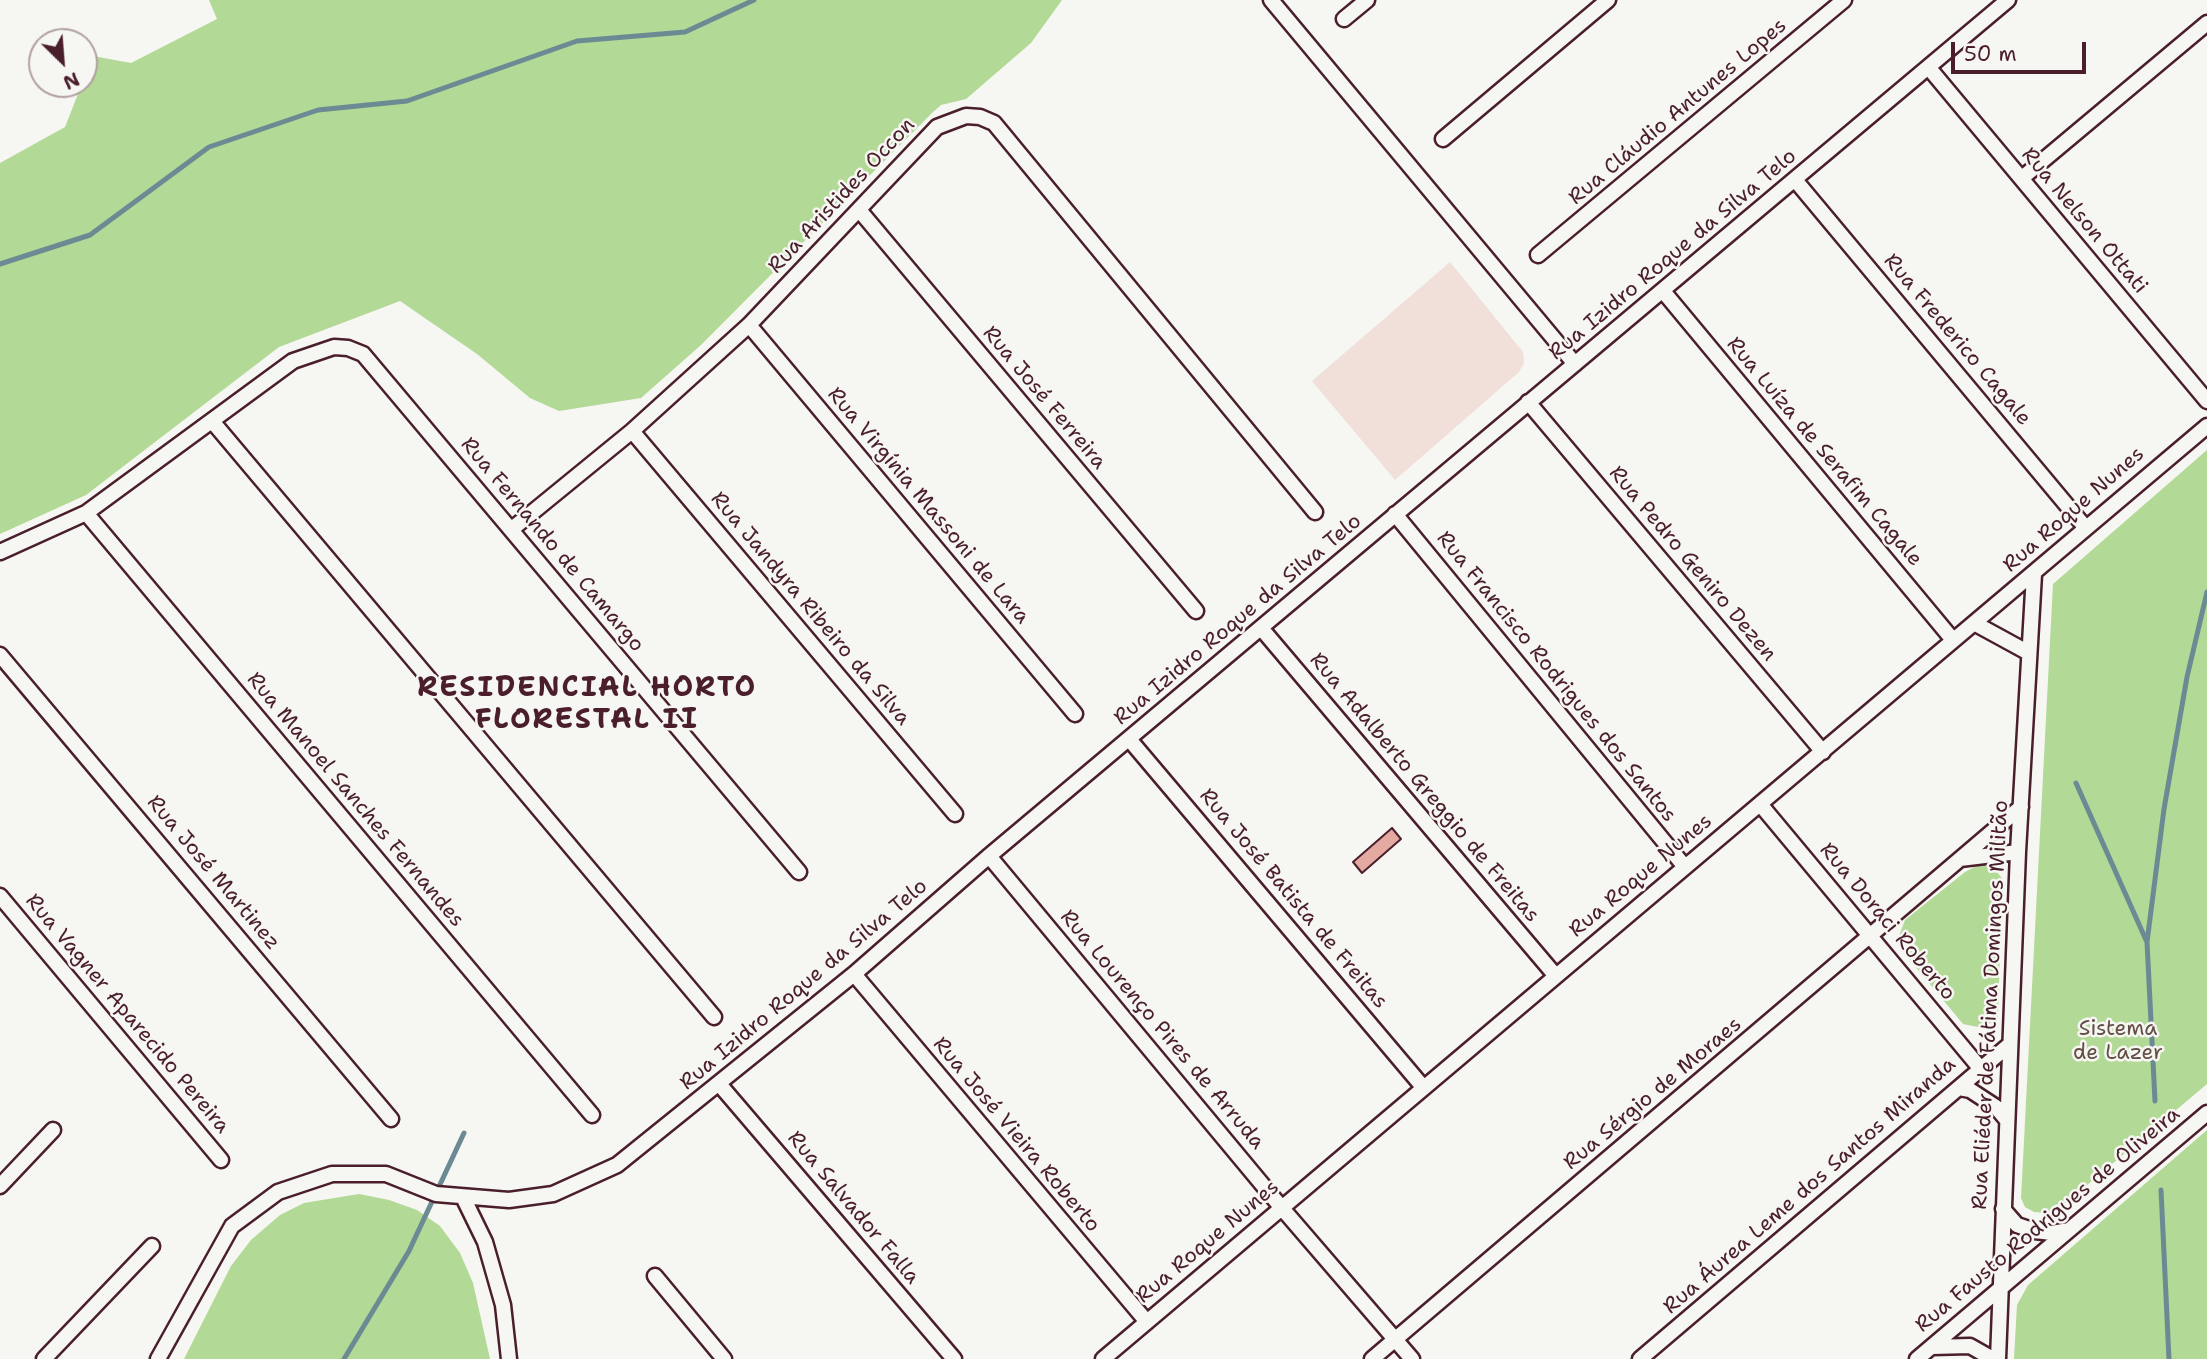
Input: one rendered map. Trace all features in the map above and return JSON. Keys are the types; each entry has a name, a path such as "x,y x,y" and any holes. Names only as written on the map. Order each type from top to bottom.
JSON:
{"street":[{"path":"1271,0 1575,364"},
{"path":"1344,19 1367,0"},
{"path":"1443,139 1608,0"},
{"name":"Rua Cláudio Antunes Lopes","path":"1538,256 1844,0"},
{"name":"Rua Izidro Roque da Silva Telo","path":"158,1359 232,1226 278,1192 332,1174 386,1174 436,1194 509,1199 553,1194 617,1165 720,1085 854,974 989,856 1528,402 1796,181 2008,0"},
{"path":"2022,178 2207,23"},
{"name":"Rua Nelson Ottati","path":"1929,68 2207,401"},
{"name":"Rua Aristides Occon","path":"512,529 632,431 749,325 937,127 966,116 980,117 994,123 1315,512"},
{"name":"Rua Frederico Cagale","path":"1796,181 2085,527"},
{"name":"Rua José Ferreira","path":"860,211 1196,611"},
{"name":"Rua Luíza de Serafim Cagale","path":"1663,291 1953,640"},
{"name":"Rua Virgínia Massoni de Lara","path":"749,325 1075,714"},
{"name":"Rua Fernando de Camargo","path":"212,421 293,361 334,347 348,348 363,354 799,873"},
{"name":"Rua Pedro Geniro Dezen","path":"1528,402 1823,751"},
{"path":"0,552 86,513 212,421 714,1017"},
{"name":"Rua Roque Nunes","path":"1103,1359 2207,426"},
{"name":"Rua Jandyra Ribeiro da Silva","path":"632,431 955,814"},
{"name":"Rua Manoel Sanches Fernandes","path":"86,513 592,1115"},
{"name":"Rua Francisco Rodrigues dos Santos","path":"1395,514 1685,867"},
{"name":"Rua Eliéder de Fátima Domingos Militão","path":"1995,1359 2001,1289 2009,1045 2034,574"},
{"path":"1974,623 2029,653"},
{"name":"Rua Adalberto Greggio de Freitas","path":"1261,628 1555,975"},
{"name":"Rua José Martinez","path":"0,655 391,1119"},
{"name":"Rua José Batista de Freitas","path":"1129,739 1423,1087"},
{"name":"Rua Doraci Roberto","path":"1760,804 1980,1068"},
{"name":"Rua Sérgio de Moraes","path":"1372,1359 2021,807"},
{"path":"1960,859 2018,852"},
{"name":"Rua Lourenço Pires de Arruda","path":"989,856 1281,1208 1412,1359"},
{"name":"Rua Vagner Aparecido Pereira","path":"0,896 221,1160"},
{"name":"Rua José Vieira Roberto","path":"854,974 1147,1322"},
{"name":"Rua Áurea Leme dos Santos Miranda","path":"1640,1359 2009,1045"},
{"name":"Rua Salvador Falla","path":"720,1085 954,1359"},
{"path":"1959,1088 1970,1090 1996,1107 2006,1119"},
{"name":"Rua Fausto Rodrigues de Oliveira","path":"1917,1359 2207,1113"},
{"path":"0,1186 53,1130"},
{"path":"463,1197 485,1242 496,1280 503,1306 509,1359"},
{"path":"2003,1209 2017,1225 2035,1231 2052,1233 2070,1230"},
{"path":"44,1359 152,1246"},
{"path":"655,1276 724,1359"},
{"path":"1930,1348 1970,1346 1995,1359"}],"shaded area":[{"path":"1450,262 1523,352 1524,363 1519,372 1395,480 1312,381"}],"green space":[{"path":"209,0 1062,0 1031,43 966,99 941,105 932,113 701,345 641,398 559,411 530,398 477,354 400,301 279,347 86,495 0,534 0,163 65,127 76,98 98,98 98,57 131,63 217,19"},
{"name":"Sistema de Lazer","path":"2207,450 2207,1084 2061,1207 2048,1213 2034,1212 2025,1207 2021,1198 2053,584"},
{"path":"1980,864 1991,865 2002,878 1998,1018 1983,1028 1963,1024 1906,955 1899,936 1905,920 1965,872"},
{"path":"2207,1130 2207,1359 2014,1359 2017,1305 2028,1285"},
{"path":"359,1194 389,1200 417,1210 440,1226 460,1253 473,1283 490,1359 184,1359 231,1266 251,1240 280,1215 304,1203"}],"building":[{"path":"1392,828 1401,839 1362,873 1353,862"}],"waterway":[{"path":"0,264 90,235 209,147 318,110 407,101 577,41 685,32 754,0"},
{"path":"2155,1101 2147,942 2164,809 2187,677 2207,592"},
{"path":"2076,783 2146,940"},
{"path":"344,1359 409,1251 464,1133"},
{"path":"2161,1190 2169,1359"}],"district":[{"name":"RESIDENCIAL HORTO FLORESTAL II","path":"587,705"}]}
